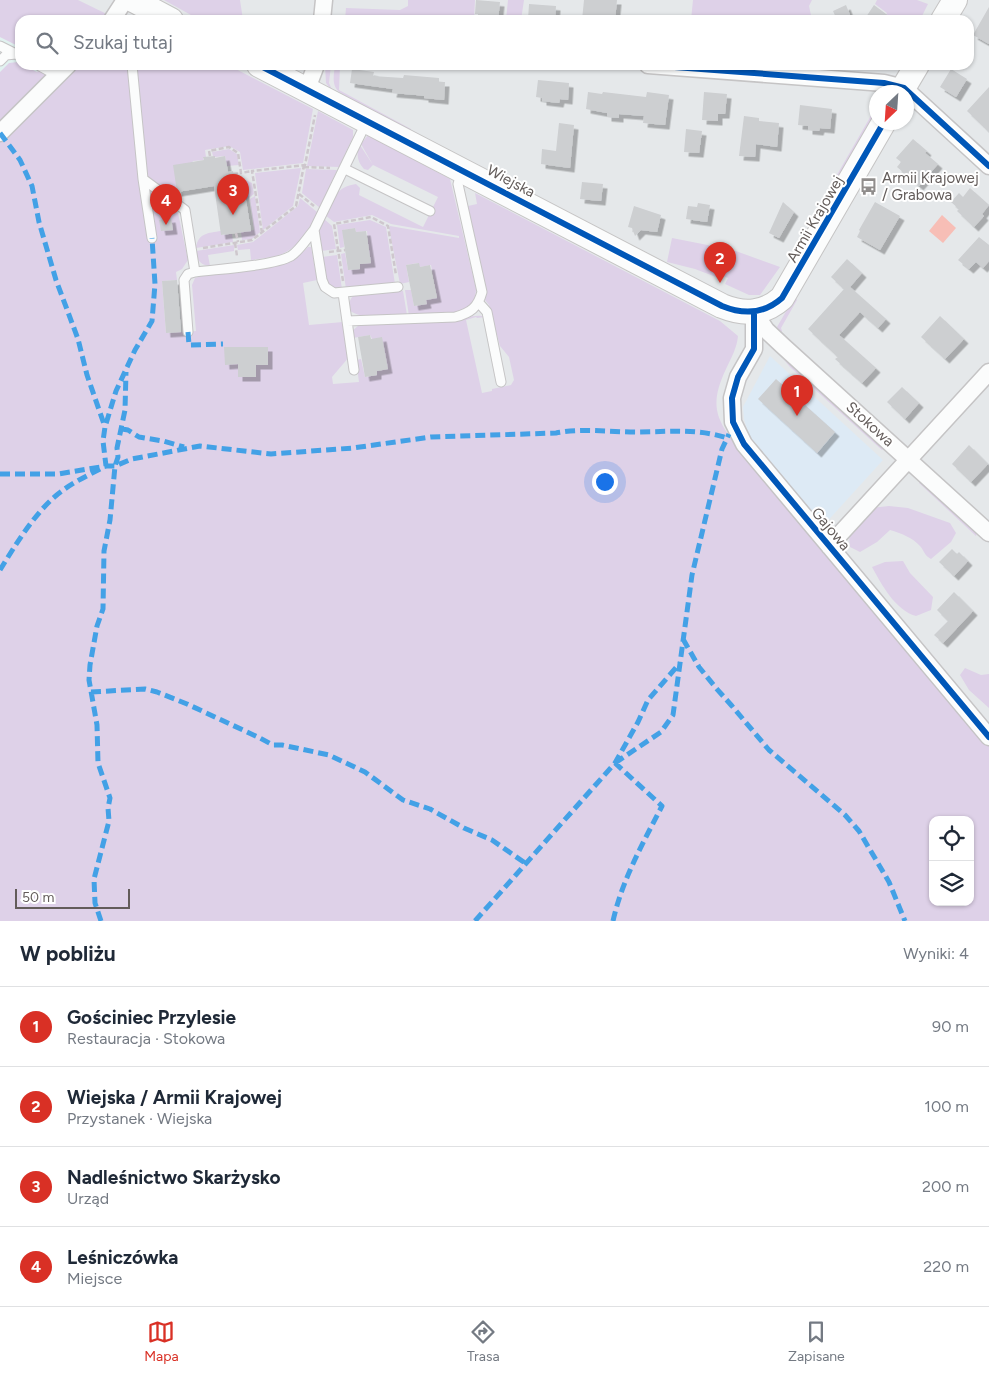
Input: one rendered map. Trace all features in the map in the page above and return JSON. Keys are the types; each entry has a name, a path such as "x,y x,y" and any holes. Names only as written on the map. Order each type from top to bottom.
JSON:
{"street":[{"path":"322,15 324,0"},
{"path":"946,15 955,0"},
{"path":"122,10 146,15"},
{"path":"0,133 63,70"},
{"name":"Wiejska","path":"266,70 311,100 367,120 722,306 737,312 754,312"},
{"path":"311,100 315,70"},
{"path":"714,70 884,83 889,85"},
{"path":"905,85 914,70"},
{"path":"914,100 989,166"},
{"name":"Armii Krajowej","path":"754,312 764,310 776,303 790,287 879,130"},
{"name":"Stokowa","path":"754,312 766,330 989,534"},
{"name":"Gajowa","path":"754,312 754,349 738,377 732,398 733,422 744,444 989,737"},
{"path":"829,546 989,372"}],"lane":[{"path":"0,46 15,54"},
{"path":"0,61 6,55 15,55"},
{"path":"132,70 143,179 152,238"},
{"path":"188,332 184,280 188,274 277,261 291,255 314,230 367,120"},
{"path":"344,169 430,211"},
{"path":"347,322 455,317 465,315 479,303 482,292 458,184 463,170"},
{"path":"143,179 185,210 195,272"},
{"path":"314,230 322,280 325,287 334,294 398,287"},
{"path":"344,293 354,370"},
{"path":"479,303 486,312 501,382"}],"path":[{"path":"191,250 252,240 296,206 304,166 311,100"},
{"path":"210,156 209,151 229,148 238,153 241,173"},
{"path":"233,174 304,166 344,169"},
{"path":"252,171 262,233"},
{"path":"298,194 322,213"},
{"path":"344,293 334,224 371,218 388,226 398,287"},
{"path":"236,233 238,242"},
{"path":"318,254 345,250"}],"shaded area":[{"path":"0,0 78,0 109,15 15,15 15,44 0,37"},
{"path":"164,0 240,0 242,15 191,15"},
{"path":"408,0 475,0 474,15 345,15 346,8 400,10 408,6"},
{"path":"508,0 524,0 522,15 506,15"},
{"path":"693,0 812,0 809,6 811,15 692,15"},
{"path":"877,0 917,0 928,4 922,15 886,15 887,13 875,4"},
{"path":"0,37 15,44 15,70 39,70 0,108"},
{"path":"15,62 15,70 33,70 37,72 39,70 238,70 313,109 303,163 243,170 240,152 229,146 205,150 206,157 203,158 204,160 193,161 177,192 172,192 159,185 153,194 169,204 178,213 188,260 182,269 176,272 177,280 162,281 166,333 196,331 192,285 195,278 270,267 284,263 308,247 311,247 317,280 303,283 309,325 343,322 349,357 332,377 333,384 359,382 356,360 361,359 365,377 377,375 377,371 388,369 370,335 353,338 351,332 359,325 444,321 482,316 485,317 466,320 482,393 511,385 514,380 509,357 500,346 489,305 485,300 487,292 468,206 477,204 475,193 720,321 738,336 717,396 718,416 722,425 744,456 989,741 989,921 0,921 0,72 9,63"},
{"path":"325,70 330,70 329,83 334,94 326,83"},
{"path":"335,70 340,70 339,90 411,129 411,134 346,100 347,97 338,91 334,84"},
{"path":"318,111 353,130 353,137 339,167 307,166"},
{"path":"869,119 869,130 838,182 834,180"},
{"path":"368,135 450,179 476,289 474,299 460,311 451,314 409,316 405,290 411,290 414,306 426,304 426,300 437,297 431,265 420,267 418,263 406,265 409,282 400,284 389,228 390,226 459,238 459,236 391,224 372,215 334,222 325,215 336,194 349,185 356,184 360,188 359,195 423,227 438,197 373,165 361,144"},
{"path":"360,145 373,165 368,170 364,169 359,160 358,151"},
{"path":"229,149 237,154 239,165 227,166 225,156 213,156 212,152"},
{"path":"301,168 293,206 263,230 255,173"},
{"path":"306,169 337,170 320,208 302,193"},
{"path":"243,179 252,183 254,194 246,200"},
{"path":"255,196 260,232 252,239 242,240 241,232 254,230 250,199"},
{"path":"300,198 317,212 307,230 294,247 278,255 251,260 250,249 238,250 237,245 253,242 298,206"},
{"path":"942,215 956,228 943,243 929,231"},
{"path":"323,218 332,226 336,249 321,251 319,230"},
{"path":"370,220 386,227 395,284 346,289 341,254 345,253 348,270 360,269 360,264 370,263 367,231 356,232 355,228 343,230 344,247 340,248 337,225"},
{"path":"221,231 221,235 232,234 233,242 196,248 201,237 208,233"},
{"path":"672,238 733,250 780,267 760,295 749,295 725,284 728,278 718,274 716,277 695,269 667,262"},
{"path":"234,245 234,251 208,255 210,266 201,263 197,257 196,251"},
{"path":"337,255 342,289 334,290 325,282 322,257"},
{"path":"403,291 407,315 369,317 349,310 351,298 354,295"},
{"path":"795,296 797,300 781,328 781,333 777,327"},
{"path":"777,351 885,447 882,450 790,367"},
{"path":"770,356 883,460 823,526 750,438 744,419 743,407"},
{"path":"921,481 977,532 976,536 919,483"},
{"path":"889,506 908,508 950,523 956,533 951,542 931,559 914,541 890,530 877,542 860,552 850,547 849,535 871,508"},
{"path":"903,561 910,573 933,597 931,610 916,616 908,613 895,603 872,567 885,562"},
{"path":"965,668 981,675 989,674 989,708 969,690 960,675"}],"building":[{"path":"476,0 500,2 499,15 475,14"},
{"path":"584,0 617,0 616,15 582,15"},
{"path":"529,4 556,6 555,15 528,15"},
{"path":"846,5 850,15 835,15 833,11"},
{"path":"874,5 887,15 867,15"},
{"path":"989,7 989,44 974,36"},
{"path":"352,70 374,72 373,76 403,78 404,75 439,78 439,82 445,82 444,100 392,93 393,89 350,83"},
{"path":"950,70 967,79 956,97 940,87"},
{"path":"538,80 569,83 568,100 560,99 559,103 542,101 542,98 536,97"},
{"path":"989,87 989,132 967,111"},
{"path":"588,92 646,97 647,92 669,95 665,125 643,123 644,116 619,114 619,118 607,117 607,113 586,109"},
{"path":"704,92 727,94 725,114 718,114 718,121 702,120"},
{"path":"800,105 832,109 830,129 808,130 808,126 798,125"},
{"path":"744,116 759,118 759,121 779,123 777,147 756,144 755,157 739,156"},
{"path":"559,123 574,125 570,168 541,164 542,149 556,151"},
{"path":"686,129 702,131 699,153 684,152"},
{"path":"913,139 938,164 919,186 897,167 901,162 896,158"},
{"path":"215,156 215,158 225,156 228,172 233,171 235,183 243,182 251,231 221,235 214,186 177,192 173,165 204,160 203,157"},
{"path":"582,182 603,184 601,201 580,199"},
{"path":"970,188 989,205 982,214 984,216 974,227 957,211 959,209 951,202 959,193 963,197"},
{"path":"783,202 794,212 779,238 769,233"},
{"path":"875,202 900,216 880,250 857,237"},
{"path":"698,203 710,205 707,222 686,219 688,206 697,207"},
{"path":"634,206 661,215 657,232 641,230 635,236 632,228 628,227"},
{"path":"171,218 173,230 161,231 159,220"},
{"path":"355,228 356,232 366,231 371,263 360,264 360,269 348,270 342,230"},
{"path":"979,237 989,245 989,261 983,268 976,262 969,269 958,260"},
{"path":"847,259 862,273 850,287 886,319 878,328 860,312 839,335 876,368 862,383 835,359 838,357 808,329 844,289 831,277"},
{"path":"419,263 420,267 430,265 437,298 426,300 427,304 414,306 406,265"},
{"path":"177,280 181,332 166,333 162,281"},
{"path":"940,316 964,339 945,359 921,337"},
{"path":"370,335 371,339 382,337 388,369 377,371 377,375 365,377 358,337"},
{"path":"224,347 268,347 268,365 256,365 256,377 238,377 238,364 225,365"},
{"path":"776,379 835,432 817,453 758,399"},
{"path":"902,387 919,403 905,419 887,402"},
{"path":"969,445 988,464 971,482 952,464"},
{"path":"952,549 957,554 959,552 968,561 954,576 939,562"},
{"path":"954,592 973,611 943,643 934,635 948,621 937,610"}],"marked path":[{"path":"0,133 20,160 32,186 39,222 56,280 78,339 87,375 105,427"},
{"path":"0,570 28,528 53,498 72,484 106,466 103,441 105,427 116,391 135,350 152,321 155,284 152,238"},
{"path":"188,332 189,345 223,344"},
{"path":"101,921 95,903 94,879 109,821 108,808 110,798 98,763 97,725 89,680 97,626 103,609 104,551 110,520 115,466 118,457 117,448 125,410 126,372"},
{"path":"122,429 128,430 139,437 184,447"},
{"path":"0,474 58,474 115,466 132,459 200,446 271,454 353,448 431,437 556,433 586,430 693,432 727,438"},
{"path":"615,763 661,732 673,715 692,575 722,449 729,434"},
{"path":"683,639 699,667 769,750 845,815 859,831 889,882 905,921"},
{"path":"475,921 615,763 648,700 680,663"},
{"path":"91,692 145,689 157,692 187,704 273,745 282,745 329,755 365,772 403,800 430,809 464,828 492,840 525,863"},
{"path":"613,921 627,876 662,806 615,763"}],"cycle path":[{"path":"269,70 722,306 746,312 761,310 782,298 879,130"},
{"path":"714,70 884,83 904,88 989,166"},
{"path":"754,312 754,349 738,377 732,398 733,422 744,444 989,737"}],"place":[{"name":"Armii Krajowej / Grabowa","path":"868,187"},
{"name":"Nadleśnictwo Skarżysko","path":"233,215"},
{"name":"Leśniczówka","path":"166,225"},
{"name":"Wiejska / Armii Krajowej","path":"720,283"},
{"name":"Gościniec Przylesie","path":"797,416"}]}
